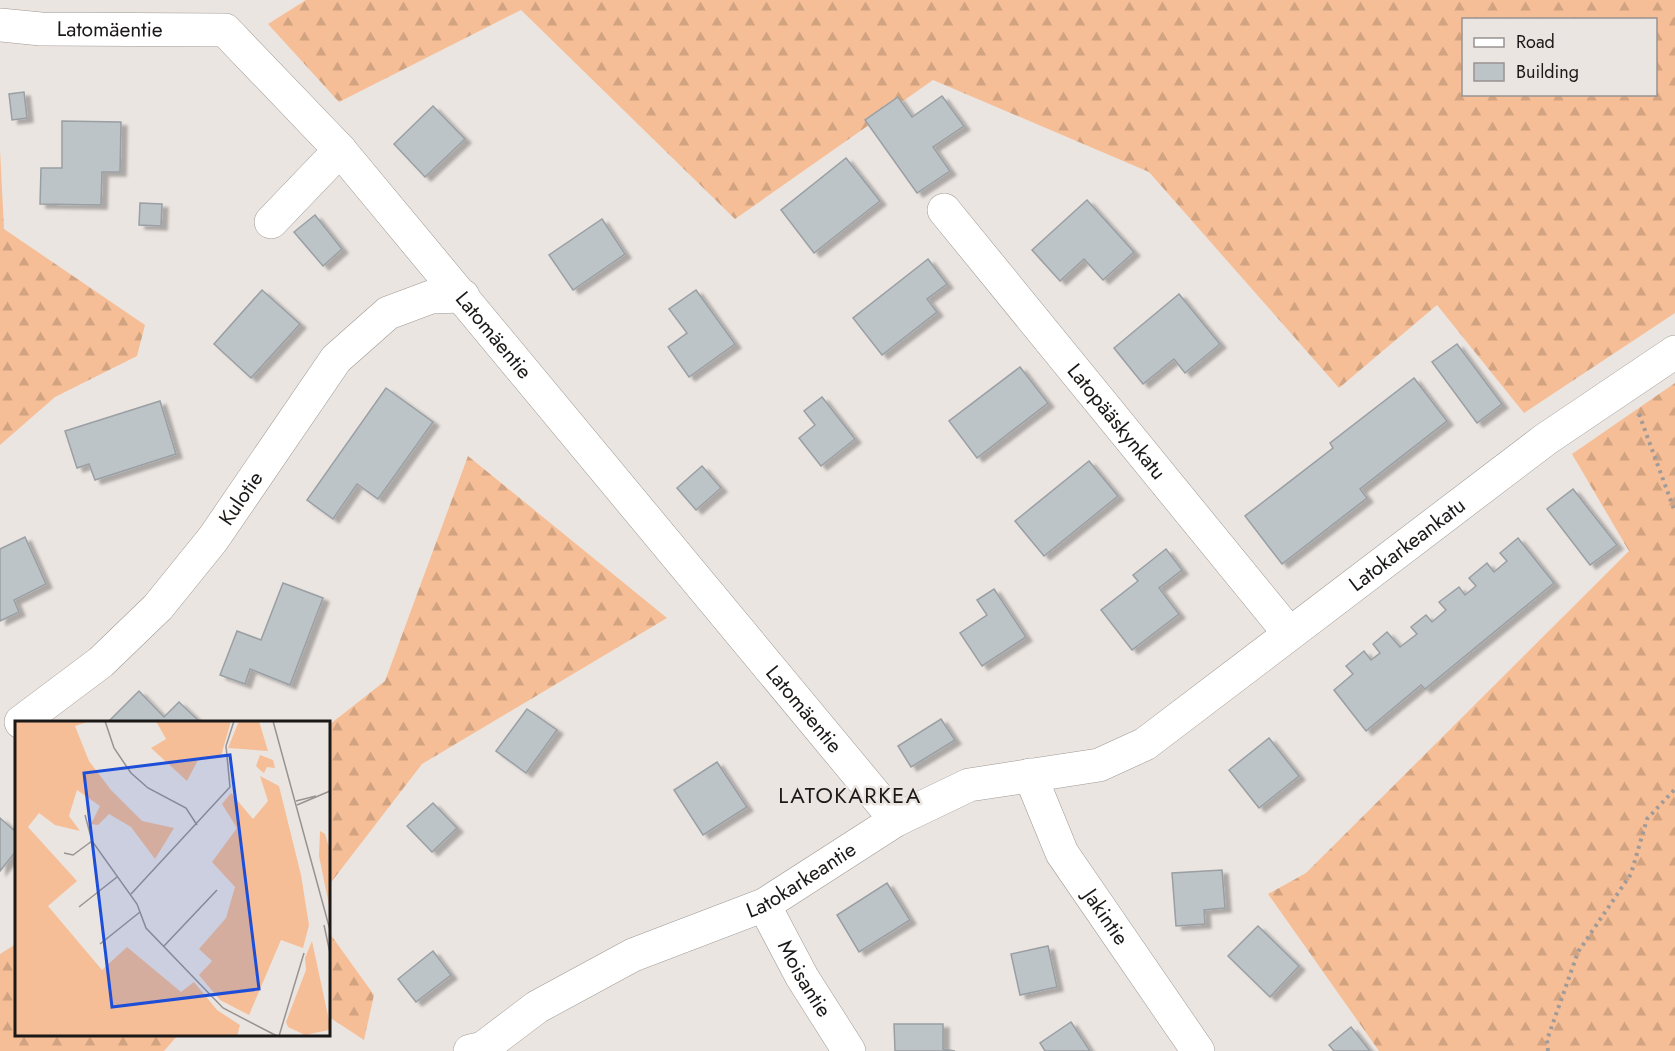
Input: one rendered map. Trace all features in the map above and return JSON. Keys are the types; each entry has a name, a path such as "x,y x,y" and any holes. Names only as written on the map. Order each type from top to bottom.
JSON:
{"street":[{"name":"Latomäentie","path":"0,25 41,29 225,30 340,150 464,296 896,820"},
{"path":"271,222 340,150"},
{"name":"Latopääskynkatu","path":"944,210 1289,633"},
{"name":"Kulotie","path":"24,721 101,662 158,607 213,539 336,359 388,313 431,297 464,296"},
{"name":"Latokarkeankatu","path":"1145,744 1545,439 1675,352"},
{"path":"0,736 15,727"},
{"name":"Latokarkeantie","path":"479,1050 537,1007 633,955 764,905 896,820 969,785 1099,765 1145,744"},
{"name":"Jakintie","path":"1030,775 1062,853 1198,1051"},
{"name":"Moisantie","path":"764,905 802,977 849,1051"}],"path":[{"path":"1628,383 1675,512"},
{"path":"1548,1051 1547,1040 1578,952 1631,874 1647,819 1675,789"}],"green space":[{"path":"306,0 1675,0 1675,313 1524,413 1437,305 1339,388 1149,172 933,80 735,219 521,10 339,102 268,24"},
{"path":"0,149 4,229 145,325 137,356 55,397 0,445"},
{"path":"1675,383 1675,1051 1379,1051 1268,894 1306,873 1629,551 1572,454"},
{"path":"468,456 667,618 422,764 330,884 330,724 385,681"},
{"path":"330,934 374,995 364,1040 330,1018"},
{"path":"15,945 15,1036 177,1036 164,1051 0,1051 0,954"}],"building":[{"path":"24,92 27,118 12,120 9,94"},
{"path":"942,96 964,126 933,147 950,171 917,193 865,120 898,97 912,117"},
{"path":"433,106 465,139 425,177 394,144"},
{"path":"62,121 121,122 120,172 102,172 101,205 40,204 41,168 62,168"},
{"path":"846,158 880,201 814,253 781,210"},
{"path":"1087,200 1134,252 1103,280 1084,259 1060,281 1032,250"},
{"path":"140,203 162,204 161,226 139,225"},
{"path":"315,215 342,249 323,266 294,232"},
{"path":"602,219 625,254 573,290 549,255"},
{"path":"928,259 947,284 927,299 937,312 882,355 853,318"},
{"path":"262,290 300,324 251,378 214,344"},
{"path":"696,290 735,344 689,377 668,347 687,333 669,309"},
{"path":"1179,294 1220,344 1185,373 1174,359 1143,384 1114,348"},
{"path":"1457,344 1502,404 1477,423 1432,362"},
{"path":"1020,367 1048,403 977,458 949,421"},
{"path":"1414,378 1447,421 1360,489 1367,498 1282,564 1245,516 1333,448 1330,443"},
{"path":"386,388 433,422 378,499 357,484 333,519 307,500"},
{"path":"822,397 855,439 821,466 799,438 815,425 804,411"},
{"path":"160,401 176,454 95,480 89,464 77,468 65,431"},
{"path":"1089,461 1118,496 1044,556 1015,521"},
{"path":"702,466 721,488 696,510 677,488"},
{"path":"1573,489 1617,545 1590,565 1547,509"},
{"path":"25,537 46,584 14,600 19,612 0,621 0,549"},
{"path":"1518,538 1554,583 1425,689 1421,685 1366,731 1334,690 1353,674 1346,666 1364,651 1371,660 1380,653 1373,644 1387,632 1400,647 1417,634 1411,627 1426,615 1432,622 1446,610 1439,602 1459,587 1465,595 1476,586 1469,578 1487,563 1494,572 1507,561 1500,553"},
{"path":"1166,549 1182,570 1159,588 1179,614 1132,650 1101,610 1138,581 1133,575"},
{"path":"283,583 323,598 290,685 250,669 245,684 220,675 237,631 261,640"},
{"path":"994,589 1026,637 982,666 960,633 987,615 977,600"},
{"path":"139,691 164,717 179,702 199,721 109,721"},
{"path":"527,709 557,730 526,773 496,751"},
{"path":"941,719 955,740 911,767 898,746"},
{"path":"1269,738 1299,776 1259,808 1229,770"},
{"path":"717,762 747,807 703,835 674,790"},
{"path":"433,803 457,828 432,852 407,826"},
{"path":"0,818 15,831 15,852 0,871"},
{"path":"1222,870 1225,908 1204,910 1205,924 1176,926 1172,873"},
{"path":"887,883 910,920 859,952 837,915"},
{"path":"1258,926 1299,966 1270,997 1228,956"},
{"path":"1048,946 1057,987 1020,995 1011,954"},
{"path":"433,951 451,975 416,1002 398,979"},
{"path":"1071,1022 1090,1051 1045,1051 1040,1043"},
{"path":"894,1024 943,1024 943,1049 955,1051 895,1051"},
{"path":"1351,1027 1370,1051 1334,1051 1329,1045"}],"district":[{"name":"LATOKARKEA","path":"850,795"}]}
